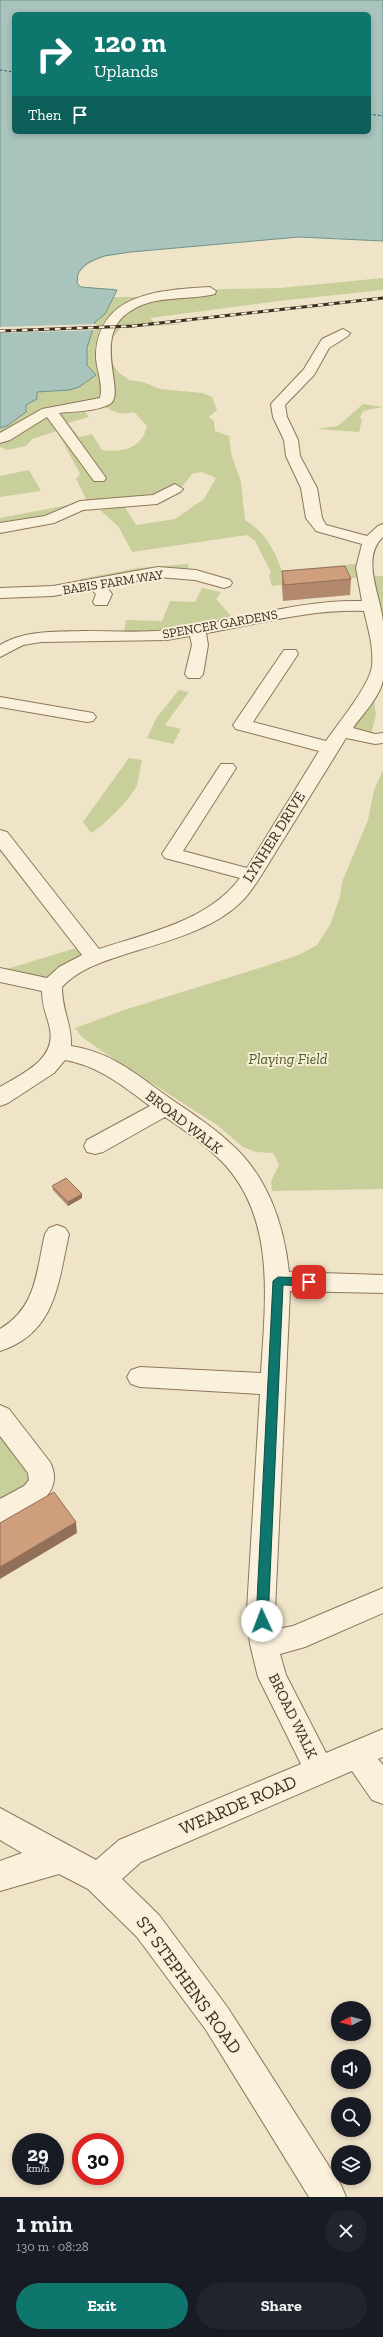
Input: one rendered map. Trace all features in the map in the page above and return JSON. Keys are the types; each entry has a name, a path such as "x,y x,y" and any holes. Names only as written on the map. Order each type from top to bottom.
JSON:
{"street":[{"path":"0,439 39,415 106,401 109,392 103,348 107,329 110,323 124,308 152,297 210,291"},
{"path":"343,333 324,339 310,371 290,389 278,404 280,417 291,440 293,456 308,488 314,518 321,528 334,533 370,541 383,529"},
{"path":"51,412 99,478"},
{"path":"291,440 307,438"},
{"path":"0,528 51,527 80,506 157,499 175,489"},
{"name":"LYNHER DRIVE","path":"52,986 61,974 95,957 161,935 210,914 237,894 252,875 330,748 368,694 381,666 380,647 364,568 370,541"},
{"name":"BABIS FARM WAY","path":"9,590 53,591 158,572 200,570 224,583"},
{"path":"96,584 104,594 101,602"},
{"name":"SPENCER GARDENS","path":"0,652 18,642 41,637 66,635 141,636 197,631 291,603 371,606"},
{"path":"194,674 200,646 197,631"},
{"path":"290,654 242,725 330,748"},
{"path":"0,702 87,717"},
{"path":"341,731 375,739 383,738"},
{"path":"227,768 172,854 252,875"},
{"path":"0,836 95,957"},
{"path":"0,975 52,986 52,1005 61,1030 60,1052 46,1068 0,1098"},
{"name":"BROAD WALK","path":"60,1052 85,1056 105,1065 166,1107 222,1149 253,1186 266,1217 275,1249 278,1281 261,1610 264,1644 272,1677 320,1770"},
{"path":"95,1146 166,1107"},
{"path":"0,1341 19,1331 34,1314 43,1292 57,1234"},
{"path":"278,1281 383,1284"},
{"path":"140,1377 273,1384"},
{"path":"0,1416 41,1470 42,1483 33,1494 0,1512"},
{"path":"264,1644 295,1638 383,1600"},
{"path":"370,1748 383,1790"},
{"name":"WEARDE ROAD","path":"99,1878 130,1851 370,1748"},
{"name":"ST STEPHENS ROAD","path":"0,1822 60,1859 99,1878 148,1926 218,2019 329,2197"},
{"path":"0,1876 13,1871 60,1859"}],"green space":[{"path":"0,173 199,244 148,248 107,256 91,263 80,271 77,283 81,287 115,289 117,290 113,297 152,297 223,289 279,288 383,278 383,290 279,301 150,318 156,324 186,324 121,328 103,349 118,372 129,380 143,382 160,389 203,393 212,397 217,410 209,417 214,421 215,431 229,436 231,453 241,482 245,520 258,530 268,542 276,555 282,571 365,563 365,577 272,586 269,576 271,572 255,541 247,535 132,552 118,526 101,511 104,508 124,506 136,525 175,519 204,499 216,478 202,472 192,474 181,488 157,499 87,501 76,479 80,474 57,431 32,439 26,446 8,450 0,447","holes":["100,403 112,411 124,414 134,412 147,426 141,439 136,444 124,450 102,450 92,434 79,437 68,423 89,417 82,406"]},
{"path":"363,404 383,407 363,411 360,418 362,420 359,432 317,429 338,426"},
{"path":"29,470 41,491 0,497 0,476"},
{"path":"68,505 80,506 0,528 0,518"},
{"path":"189,564 186,573 158,572 81,587 80,579 137,568"},
{"path":"368,576 383,576 383,642"},
{"path":"202,588 221,592 216,599 237,623 123,636 126,620 162,621 170,601 195,602"},
{"path":"179,690 189,692 165,725 181,729 173,744 147,738 157,717"},
{"path":"373,693 376,715 370,738 346,731"},
{"path":"129,758 142,760 137,785 117,811 103,825 91,833 83,822"},
{"name":"Playing Field","path":"383,770 383,1189 272,1191 271,1181 279,1165 273,1153 256,1152 243,1147 217,1125 100,1050 82,1037 75,1028 124,1010 301,954 317,945 330,925 340,897 342,882 368,820 374,790"},
{"path":"86,945 95,957 61,974 52,986 0,975 0,971"},
{"path":"0,1415 41,1470 0,1512"}],"water":[{"path":"0,0 383,0 383,241 299,237 131,252 104,256 89,262 78,274 77,283 81,287 117,290 105,314 95,322 87,348 87,365 96,375 79,387 69,390 37,392 37,399 26,405 26,412 7,426 0,428"}],"pier":[{"path":"97,324 96,330 0,333 0,327"}],"building":[{"path":"345,566 351,579 284,585 282,571"},
{"path":"66,1178 82,1194 68,1202 52,1186"},
{"path":"54,1492 76,1522 0,1567 0,1523"}],"ferry route":[{"path":"0,70 12,72"},
{"path":"371,114 383,116"}],"railway":[{"path":"0,331 133,326 383,298"}],"route":[{"path":"262,1621 261,1610 278,1281 309,1282"}]}
